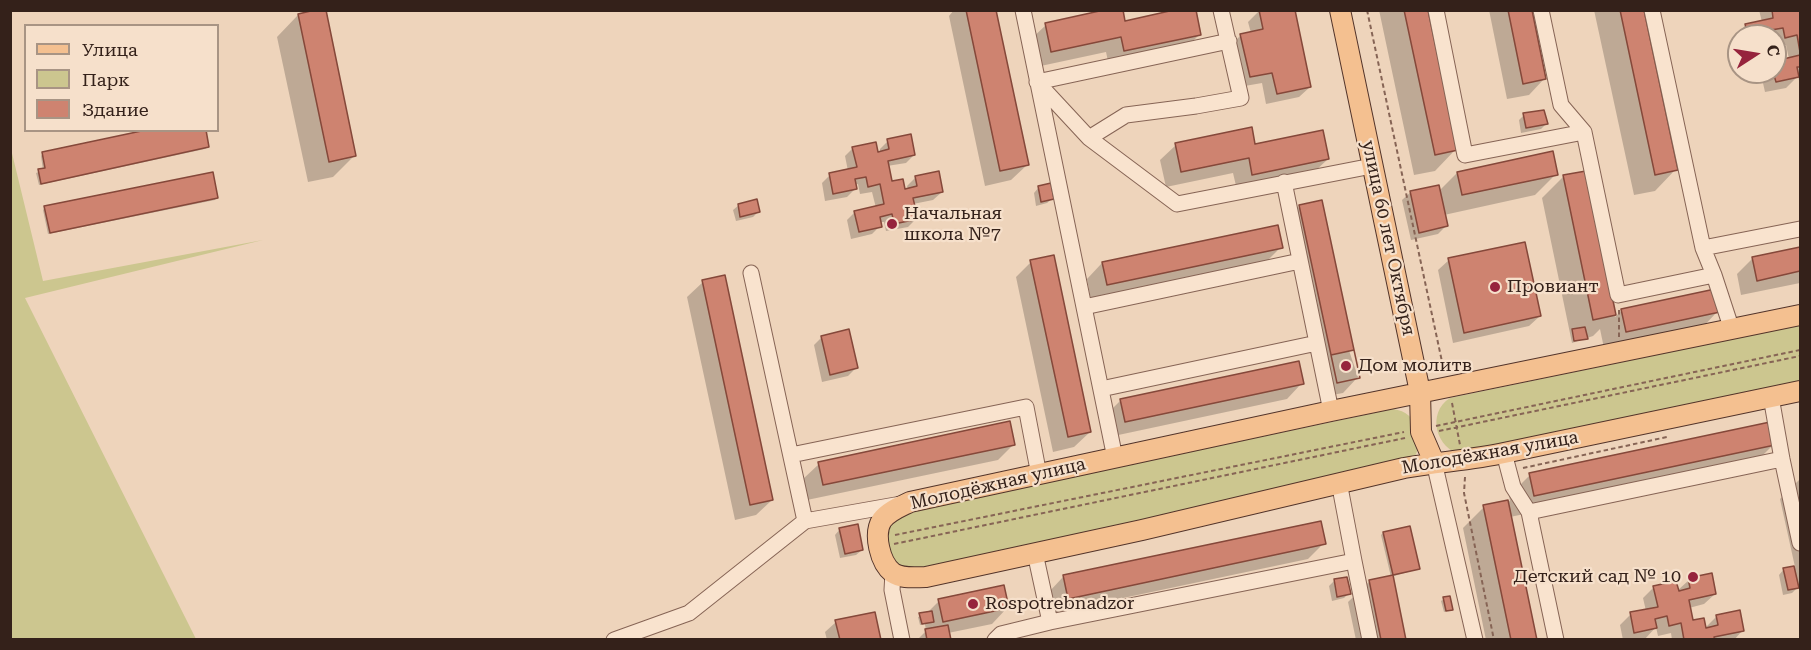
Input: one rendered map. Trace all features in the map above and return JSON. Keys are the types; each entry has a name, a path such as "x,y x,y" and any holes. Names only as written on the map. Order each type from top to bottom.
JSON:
{"main road":[{"name":"улица 60 лет Октября","path":"1340,10 1420,392 1423,429 1434,462"},
{"name":"Молодёжная улица","path":"883,542 878,531 882,521 892,510 910,502 1420,392 1800,315"},
{"name":"Молодёжная улица","path":"893,573 906,577 926,577 1142,530 1339,482 1434,462 1464,461 1800,391"},
{"path":"883,542 884,562 893,573"}],"street":[{"path":"1023,10 1115,458"},
{"path":"1089,138 1126,115 1241,98 1221,10"},
{"path":"1436,10 1465,155 1584,132"},
{"path":"1541,10 1561,105 1584,132 1618,295 1714,275"},
{"path":"1652,10 1703,248 1732,330"},
{"path":"1037,81 1229,41"},
{"path":"1037,81 1089,138 1177,204 1372,166"},
{"path":"1284,182 1330,411"},
{"path":"1703,248 1800,229"},
{"path":"1084,307 1300,261"},
{"path":"751,273 805,521"},
{"path":"1101,389 1317,344"},
{"path":"1771,397 1800,543"},
{"path":"791,455 1026,407 1039,475"},
{"path":"1504,453 1513,487 1529,512 1556,639"},
{"path":"1529,512 1782,459"},
{"name":"улица 60 лет Октября","path":"1434,462 1472,638"},
{"path":"1339,482 1370,639"},
{"path":"614,639 689,614 805,521 910,502"},
{"path":"1035,553 1050,622"},
{"path":"995,639 1001,634 1050,622 1354,561"},
{"path":"893,573 892,590 902,639"}],"path":[{"path":"1367,10 1466,469 1464,492 1494,639"},
{"path":"883,542 1800,350"},
{"path":"1423,429 1457,427 1800,356"},
{"path":"883,542 1419,435 1423,429"}],"green space":[{"path":"10,145 43,281 263,240 25,298 196,639 11,639"},
{"path":"1800,325 1800,385 1462,455 1446,446 1437,430 1438,412 1450,398"},
{"path":"1393,409 1409,416 1417,429 1419,446 1412,461 916,569 898,564 891,556 887,545 888,529 906,512"}],"building":[{"path":"326,10 356,156 329,162 298,14"},
{"path":"966,10 996,10 1029,165 1000,171"},
{"path":"1104,10 1123,10 1125,21 1174,10 1196,10 1201,35 1124,51 1121,37 1051,52 1045,23"},
{"path":"1259,10 1295,10 1311,87 1277,94 1272,73 1250,77 1240,34 1263,29"},
{"path":"1404,10 1428,10 1458,150 1435,155"},
{"path":"1508,10 1532,10 1546,79 1523,84"},
{"path":"1620,10 1644,10 1678,170 1655,175"},
{"path":"1772,10 1800,10 1800,52 1797,35 1787,38 1787,24 1745,24 1773,18"},
{"path":"1800,55 1800,67 1797,67 1799,77 1787,80 1787,58"},
{"path":"1544,110 1548,124 1526,128 1523,113"},
{"path":"1252,127 1255,144 1323,130 1329,159 1252,175 1249,158 1181,172 1175,143"},
{"path":"137,132 206,132 209,147 41,184 38,169 45,168 42,152"},
{"path":"911,134 915,155 888,161 892,181 903,179 905,189 917,186 915,176 939,171 943,192 913,198 918,219 894,224 892,214 880,217 882,227 859,232 854,211 884,204 880,184 868,187 866,177 855,179 857,189 833,194 829,173 857,167 852,147 876,142 878,152 889,149 887,139"},
{"path":"1553,151 1558,175 1462,195 1457,172"},
{"path":"1586,171 1616,315 1593,320 1563,175"},
{"path":"213,172 218,198 50,233 44,206"},
{"path":"1051,183 1054,199 1041,202 1038,186"},
{"path":"1439,185 1448,226 1419,233 1410,191"},
{"path":"757,199 760,212 740,217 738,204"},
{"path":"1322,200 1360,378 1337,383 1299,205"},
{"path":"1278,225 1283,248 1107,285 1102,262"},
{"name":"Провиант","path":"1525,242 1541,316 1464,333 1448,258"},
{"path":"1800,247 1800,271 1757,281 1752,257"},
{"path":"1054,255 1091,432 1068,437 1030,260"},
{"path":"725,275 773,500 750,505 702,280"},
{"path":"1715,289 1720,312 1626,332 1621,309"},
{"path":"1585,327 1588,339 1574,341 1572,329"},
{"path":"849,329 858,368 830,375 821,336"},
{"name":"Дом молитв","path":"1354,350 1360,378 1337,383 1331,355"},
{"path":"1299,361 1304,384 1125,422 1120,399"},
{"path":"1010,421 1015,445 823,485 818,462"},
{"path":"1770,422 1775,445 1534,496 1529,473"},
{"path":"1508,500 1537,640 1511,640 1483,505"},
{"path":"1321,521 1326,544 1068,599 1063,575"},
{"path":"858,524 863,550 845,554 839,528"},
{"path":"1410,526 1420,569 1393,575 1383,532"},
{"path":"1794,566 1799,588 1788,590 1783,568"},
{"path":"1712,573 1716,594 1689,600 1693,620 1704,618 1706,628 1718,625 1716,615 1740,610 1744,631 1714,637 1715,640 1684,640 1681,623 1669,626 1667,616 1655,619 1657,628 1634,633 1630,612 1658,607 1653,586 1676,581 1679,591 1690,588 1688,578"},
{"path":"1393,575 1406,640 1381,640 1369,580"},
{"path":"1347,577 1351,594 1337,597 1334,579"},
{"name":"Rospotrebnadzor","path":"1004,585 1009,608 943,622 938,599"},
{"path":"1450,596 1453,610 1446,611 1443,597"},
{"path":"932,611 934,622 922,624 919,613"},
{"path":"875,612 881,640 840,640 835,620"},
{"path":"948,625 951,640 927,640 925,629"}],"place":[{"name":"Начальная школа №7","path":"892,224"},
{"name":"Провиант","path":"1495,287"},
{"name":"Дом молитв","path":"1346,366"},
{"name":"Детский сад № 10","path":"1693,577"},
{"name":"Rospotrebnadzor","path":"973,604"}]}
